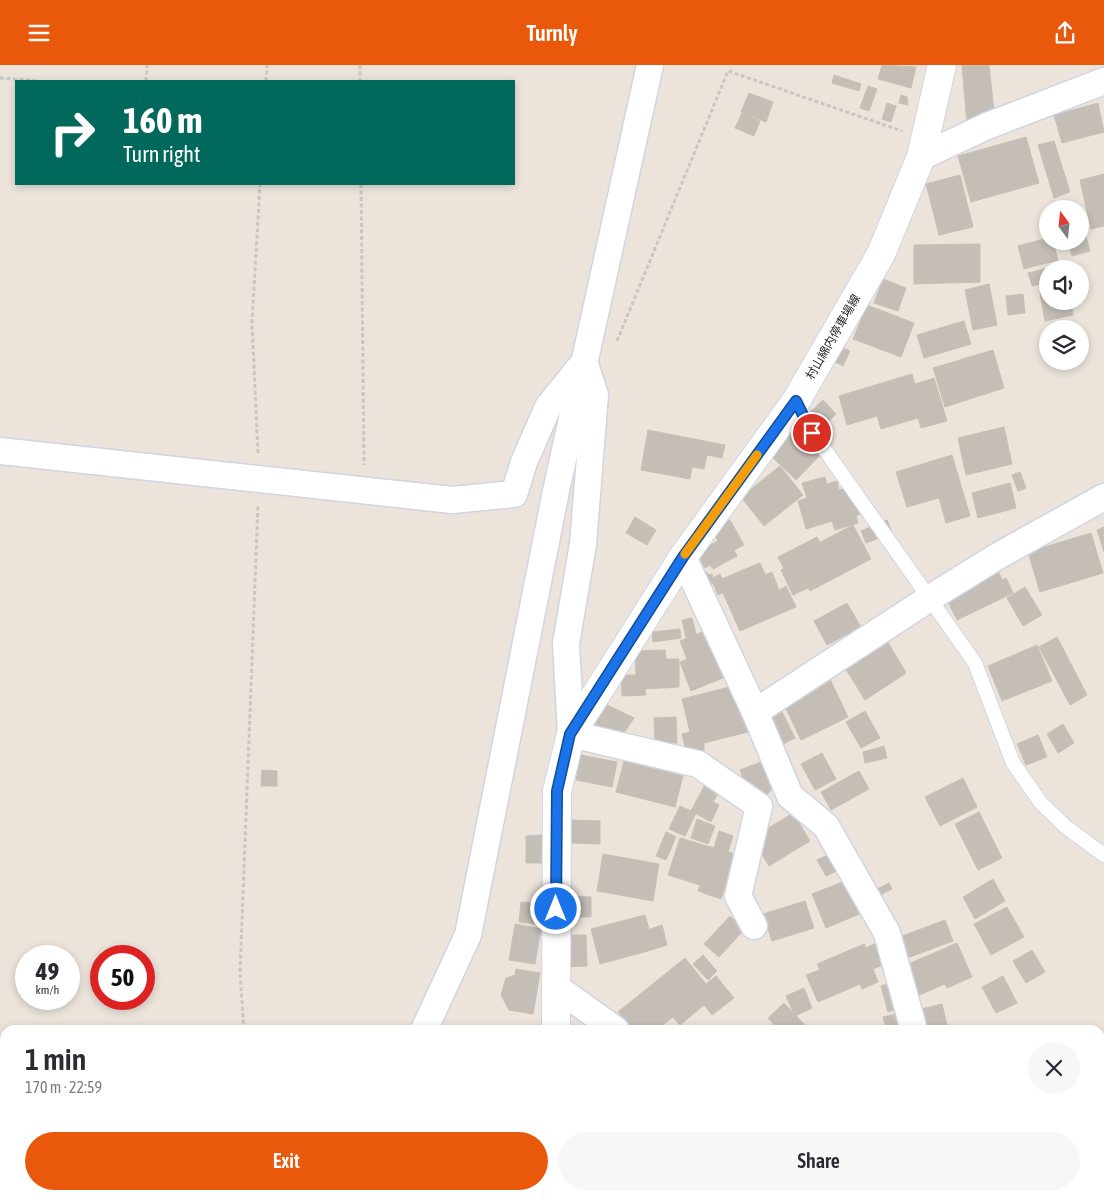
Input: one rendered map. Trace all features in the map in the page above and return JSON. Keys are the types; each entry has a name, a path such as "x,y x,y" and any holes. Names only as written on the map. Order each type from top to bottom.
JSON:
{"main road":[{"name":"村山綿内停車場線","path":"556,1025 557,791 570,734 683,557 796,401 881,254 923,148 942,65"}],"street":[{"path":"426,1025 468,935 556,491 650,65"},
{"path":"923,148 987,126 1104,81"},
{"path":"0,451 452,500 514,494 524,462 548,407 584,361"},
{"path":"584,361 595,395 583,544 566,644 570,734 698,764 760,806 738,896 754,926"},
{"path":"755,712 998,556 1104,497"},
{"path":"683,557 755,712 790,796 826,826 887,933 913,1025"},
{"path":"556,987 609,1025"}],"lane":[{"path":"796,401 812,433 975,663 1012,763 1041,803 1066,827 1104,855"}],"path":[{"path":"146,80 147,65"},
{"path":"266,80 267,65"},
{"path":"360,65 360,80"},
{"path":"614,350 728,71 728,65"},
{"path":"728,71 923,148"},
{"path":"0,78 25,80"},
{"path":"244,1025 240,973 259,480 252,322 260,185"},
{"path":"361,185 364,491"}],"building":[{"path":"882,65 916,67 911,88 878,79"},
{"path":"962,65 989,65 994,112 967,125"},
{"path":"834,75 861,84 859,91 832,83"},
{"path":"868,86 877,89 869,111 860,108"},
{"path":"749,93 773,102 766,122 741,112"},
{"path":"901,95 907,97 908,105 899,103"},
{"path":"887,103 896,106 891,122 882,119"},
{"path":"1098,103 1104,132 1062,143 1054,115"},
{"path":"742,113 760,121 754,136 735,128"},
{"path":"1026,137 1039,183 971,202 958,156"},
{"path":"1054,141 1070,192 1054,198 1038,145"},
{"path":"1104,174 1104,226 1091,229 1089,200 1084,200 1080,180"},
{"path":"960,175 973,227 939,235 926,184"},
{"path":"1039,240 1039,250 1055,250 1058,260 1039,260 1039,265 1024,269 1018,246"},
{"path":"980,244 980,282 914,284 914,245"},
{"path":"1089,248 1090,251 1072,256 1070,250 1089,250"},
{"path":"1039,270 1039,284 1032,286 1028,273"},
{"path":"883,279 906,288 898,311 874,303"},
{"path":"989,284 997,325 973,330 965,290"},
{"path":"1023,294 1025,313 1008,315 1006,296"},
{"path":"867,305 914,323 901,357 853,339"},
{"path":"1043,310 1072,310 1073,315 1045,320"},
{"path":"964,321 971,344 924,358 917,335"},
{"path":"842,347 850,351 843,366 835,362"},
{"path":"993,350 1004,388 945,407 933,368"},
{"path":"912,374 915,384 934,378 947,421 921,428 918,418 881,429 877,416 847,425 839,396"},
{"path":"823,400 836,414 818,432 804,418"},
{"path":"798,416 829,446 796,480 765,450"},
{"path":"1004,427 1012,464 966,475 958,438"},
{"path":"648,430 725,445 722,458 707,455 704,469 692,467 690,479 641,470"},
{"path":"952,455 970,516 946,523 939,498 907,507 896,472"},
{"path":"780,466 803,495 764,526 741,497"},
{"path":"1020,472 1026,488 1018,491 1012,475"},
{"path":"825,477 827,484 837,481 839,490 854,486 862,513 856,516 858,523 835,530 832,521 806,529 798,501 807,498 802,483"},
{"path":"1010,483 1016,508 978,518 972,493"},
{"path":"635,517 656,530 647,545 626,533"},
{"path":"730,520 744,545 734,550 737,556 713,569 710,565 705,568 696,553 718,541 712,530"},
{"path":"887,520 892,533 866,543 861,531"},
{"path":"853,525 871,559 810,591 792,557"},
{"path":"1104,527 1104,552 1097,530"},
{"path":"1091,533 1103,573 1040,592 1028,552"},
{"path":"817,537 820,543 792,557 795,563 784,569 778,557"},
{"path":"760,563 765,574 744,584 738,572"},
{"path":"795,563 808,588 793,595 781,570"},
{"path":"984,571 988,578 999,573 1002,580 1006,578 1013,593 957,620 943,592"},
{"path":"707,572 708,575 712,574 713,578 720,574 722,579 704,588 698,576"},
{"path":"738,572 744,584 718,595 713,583"},
{"path":"772,572 779,590 786,586 796,607 740,631 723,593"},
{"path":"1025,587 1042,615 1023,626 1007,598"},
{"path":"847,603 861,627 827,645 814,621"},
{"path":"692,618 696,634 686,638 682,620"},
{"path":"680,629 681,638 653,642 652,632"},
{"path":"705,631 713,648 687,659 680,641"},
{"path":"1057,637 1087,695 1070,705 1039,647"},
{"path":"886,639 906,673 865,700 844,666"},
{"path":"1037,645 1052,681 1002,701 988,666"},
{"path":"713,648 725,677 691,691 680,662"},
{"path":"665,650 666,659 679,659 679,687 645,689 646,695 622,696 621,675 636,675 635,651"},
{"path":"829,677 848,717 801,740 782,700"},
{"path":"733,686 752,731 704,743 704,751 687,755 682,734 690,732 682,699"},
{"path":"605,704 634,718 619,740 589,732"},
{"path":"779,706 795,738 777,747 761,715"},
{"path":"865,711 880,738 861,748 846,722"},
{"path":"676,717 677,743 655,743 654,718"},
{"path":"1063,724 1074,743 1058,753 1047,734"},
{"path":"1038,735 1047,757 1026,765 1017,744"},
{"path":"884,746 887,758 865,763 863,752"},
{"path":"822,753 836,779 815,790 801,764"},
{"path":"581,755 617,762 612,787 576,780"},
{"path":"766,760 775,785 767,795 759,796 749,793 740,770"},
{"path":"624,761 683,776 675,807 616,792"},
{"path":"262,770 277,771 277,786 261,786"},
{"path":"859,771 869,789 831,810 821,792"},
{"path":"963,778 977,807 940,826 925,797"},
{"path":"707,781 721,788 713,802 719,805 711,822 691,811"},
{"path":"680,806 696,813 685,836 669,829"},
{"path":"979,812 1002,858 978,870 955,824"},
{"path":"793,813 810,841 769,866 752,838"},
{"path":"697,819 715,826 708,844 691,838"},
{"path":"571,820 600,821 600,844 571,843"},
{"path":"719,831 733,836 728,852 735,854 721,899 698,891 700,885 668,875 680,838 714,848"},
{"path":"666,832 676,837 666,860 656,856"},
{"path":"542,835 542,863 526,863 526,836"},
{"path":"832,853 841,869 826,876 817,860"},
{"path":"603,854 659,864 653,901 597,891"},
{"path":"850,879 864,912 826,928 812,894"},
{"path":"993,879 1005,901 975,919 963,897"},
{"path":"889,883 892,889 874,898 871,892"},
{"path":"567,896 591,897 591,917 566,917"},
{"path":"805,901 814,928 772,941 763,914"},
{"path":"521,902 542,904 539,924 519,922"},
{"path":"1007,907 1024,937 991,955 974,924"},
{"path":"645,915 649,929 642,932 648,951 600,964 591,929"},
{"path":"730,916 744,930 719,957 704,944"},
{"path":"945,920 953,941 902,960 894,939"},
{"path":"515,924 541,929 535,964 509,960"},
{"path":"662,925 667,945 648,951 642,932"},
{"path":"564,935 586,935 587,966 565,967"},
{"path":"876,943 885,964 873,969 878,982 862,989 860,984 818,1002 806,975 820,970 817,964 864,944 866,948"},
{"path":"957,943 972,977 947,988 945,984 919,995 906,965"},
{"path":"1032,950 1045,972 1026,983 1013,961"},
{"path":"703,955 717,971 708,980 693,964"},
{"path":"685,958 706,984 716,976 734,998 712,1015 704,1005 680,1025 673,1017 663,1025 629,1025 618,1012"},
{"path":"516,969 540,973 533,1014 509,1010 501,995 506,978 515,975"},
{"path":"1003,976 1017,1003 996,1013 982,987"},
{"path":"895,981 903,1007 888,1012 881,986"},
{"path":"804,988 812,1008 795,1016 786,996"},
{"path":"784,1003 805,1025 774,1025 768,1018"},
{"path":"942,1004 947,1025 925,1025 921,1009"},
{"path":"904,1012 907,1025 885,1025 883,1017"}],"slow traffic":[{"path":"685,554 757,455"}],"route":[{"path":"556,909 557,791 570,734 683,557 796,401 812,433"}]}
